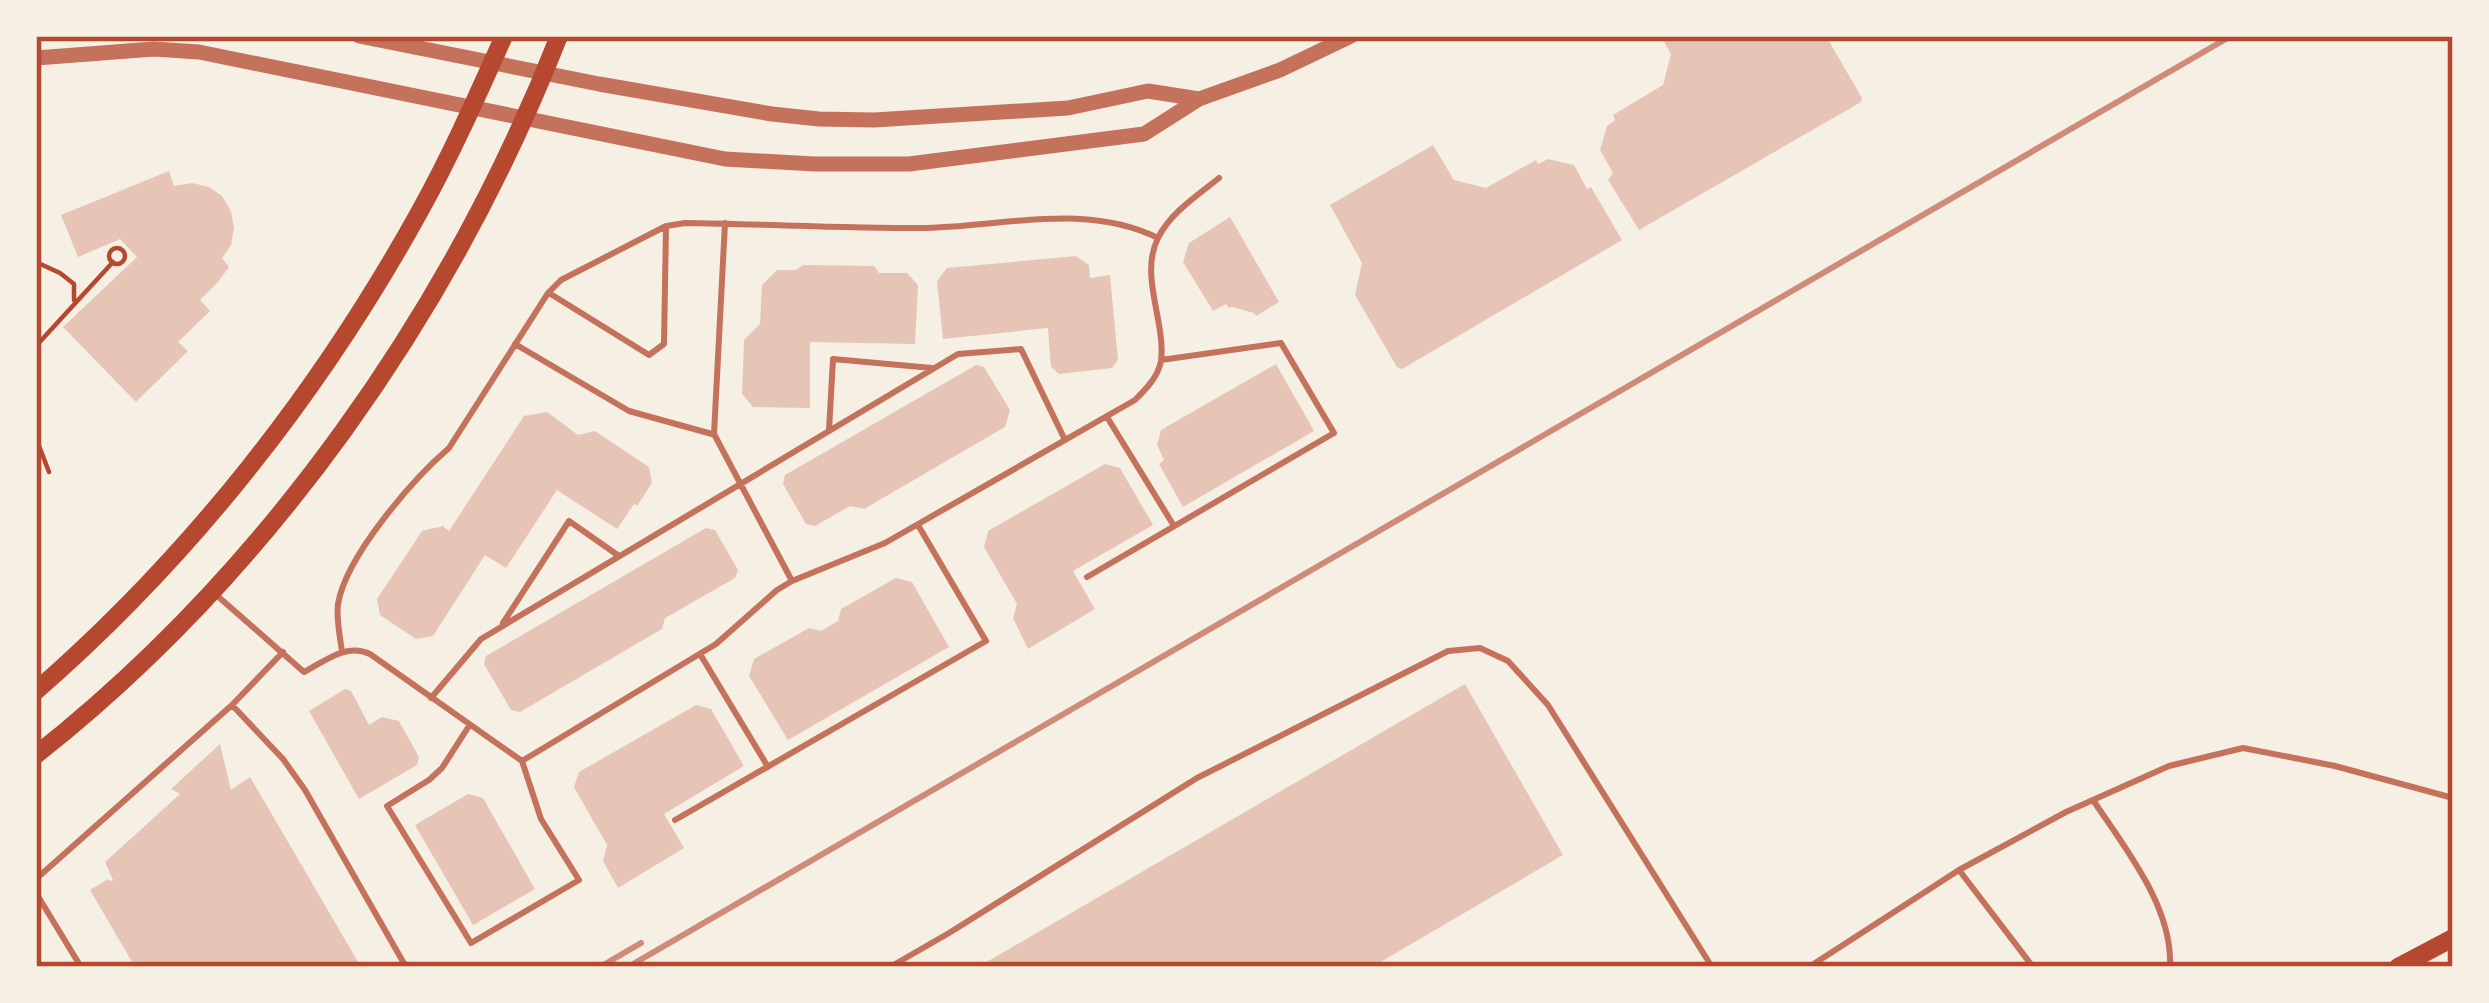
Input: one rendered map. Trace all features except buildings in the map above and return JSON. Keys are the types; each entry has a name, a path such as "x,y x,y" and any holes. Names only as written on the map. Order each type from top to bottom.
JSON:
{"main road":[{"path":"36,691 168,565 281,427 422,208 504,36"},
{"path":"36,754 148,656 243,556 319,463 370,393 463,243 560,36"},
{"path":"2398,967 2453,938"}],"street":[{"path":"359,36 545,74 819,119 1069,108 1148,91 1199,99"},
{"path":"36,58 154,49 199,52 725,159 909,164 1144,134 1199,99 1280,70 1351,36"}],"lane":[{"path":"522,761 716,644 792,581 885,544 1135,400 1148,387 1161,360 1152,251 1181,209 1220,178"},
{"path":"342,652 337,610 358,556 426,468 449,448 548,293 561,280 666,226 924,228 1099,219 1135,226 1158,238"},
{"path":"724,224 714,434 792,581"},
{"path":"548,293 650,355 664,344 666,226"},
{"path":"515,344 629,411 714,434"},
{"path":"1087,577 1334,433 1281,344 1161,360"},
{"path":"431,698 481,638 958,353 1021,349 1066,440"},
{"path":"829,430 833,359 934,368"},
{"path":"1106,417 1174,526"},
{"path":"500,626 569,521 620,556"},
{"path":"675,820 986,641 918,525"},
{"path":"211,590 304,672 357,648 522,761 541,820 579,880 471,943 387,806 442,768 469,726"},
{"path":"890,967 1197,778 1448,650 1480,648 1508,661 1548,705 1712,967"},
{"path":"36,879 232,705 283,652"},
{"path":"700,654 767,767"},
{"path":"232,705 305,790 406,967"},
{"path":"1809,967 1959,870 2169,766 2243,748 2335,766 2453,798"},
{"path":"2093,800 2166,921 2170,967"},
{"path":"1959,870 2033,967"},
{"path":"36,893 81,967"}],"path":[{"path":"36,346 113,262 111,253 121,240"},
{"path":"36,262 74,284 93,284"},
{"path":"74,284 74,304"},
{"path":"36,438 49,472"}],"railway":[{"path":"628,967 2231,36"},
{"path":"600,967 641,943"}]}
